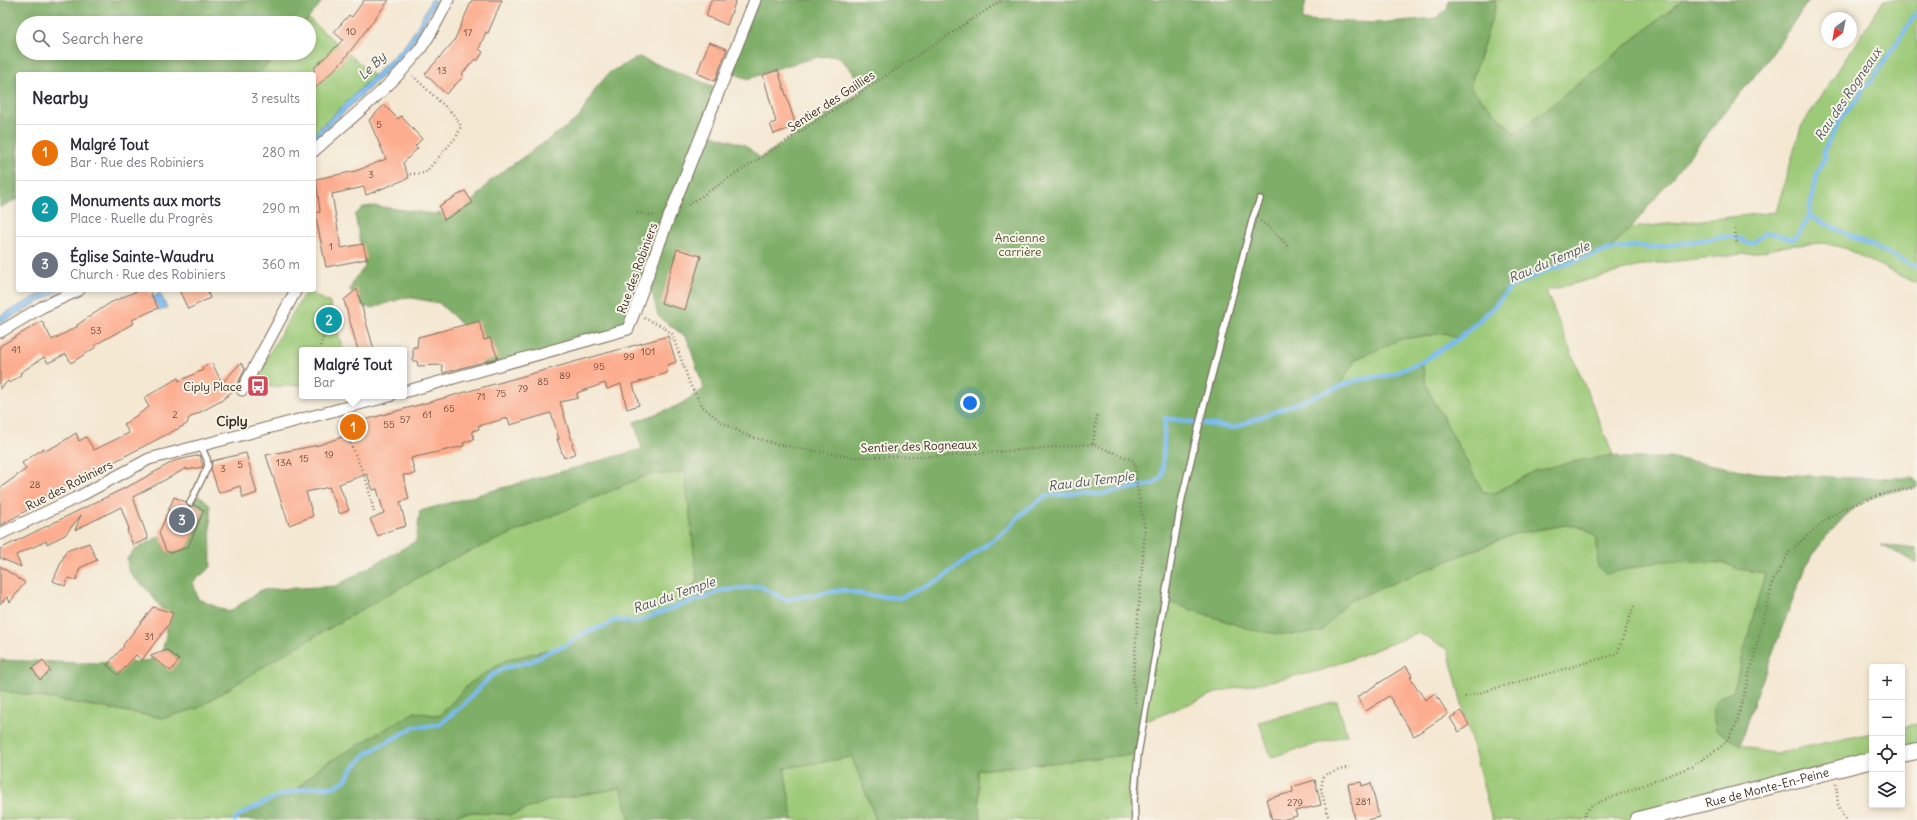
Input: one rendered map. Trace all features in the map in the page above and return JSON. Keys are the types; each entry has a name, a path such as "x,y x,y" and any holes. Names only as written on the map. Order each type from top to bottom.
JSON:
{"main road":[{"path":"1905,753 1917,751"},
{"name":"Rue de Monte-En-Peine","path":"1638,820 1869,761"}],"street":[{"path":"316,149 396,76 417,53 431,33 448,0"},
{"name":"Rue des Robiniers","path":"407,391 628,329 669,218 755,0"},
{"path":"0,332 42,307 75,292"},
{"path":"242,390 295,292"},
{"name":"Rue des Robiniers","path":"0,534 80,496 150,458 380,399"}],"lane":[{"path":"1135,820 1134,800 1142,726 1153,672 1173,545 1203,409 1253,217 1260,199"},
{"path":"190,504 208,466 207,459 201,446"}],"path":[{"name":"Sentier des Gaillies","path":"669,218 1002,0"},
{"path":"404,67 455,116 460,126 457,136 425,173 410,174"},
{"path":"637,213 669,218"},
{"path":"1253,217 1268,226 1288,246"},
{"path":"1735,229 1737,246"},
{"name":"Sentier des Rogneaux","path":"634,313 662,326 672,334 690,384 702,406 720,421 746,435 779,445 852,457 947,456 1093,444 1134,460 1145,531 1134,678 1135,702 1142,726"},
{"path":"320,347 328,323"},
{"path":"337,411 367,482 374,512"},
{"path":"1093,444 1097,415"},
{"path":"1584,820 1585,813 1592,805 1693,766 1722,746 1737,722 1773,582 1790,551 1822,523 1842,509 1886,493 1917,487"},
{"path":"1465,697 1616,654 1634,606"},
{"path":"1329,820 1321,789 1323,777 1327,774 1349,767"},
{"path":"1834,769 1838,804 1845,820"}],"green space":[{"path":"0,0 323,0 310,16 16,16 16,60 271,60 260,72 16,72 16,200 0,207"},
{"name":"Ancienne carrière","path":"755,0 1306,0 1302,20 1377,23 1436,18 1447,9 1449,0 1494,0 1496,5 1470,87 1515,134 1683,0 1809,0 1769,58 1631,228 1608,250 1545,271 1511,287 1491,310 1458,339 1446,333 1401,339 1356,359 1339,386 1357,380 1390,375 1422,362 1426,386 1483,492 1495,493 1534,471 1567,463 1613,455 1623,458 1674,458 1758,473 1854,478 1913,478 1917,482 1917,487 1886,493 1863,501 1845,516 1824,539 1805,567 1748,718 1740,745 1716,730 1713,710 1716,700 1725,694 1733,692 1765,573 1738,569 1725,563 1664,561 1605,574 1598,567 1597,538 1583,527 1565,525 1514,534 1347,602 1321,632 1285,635 1253,630 1165,601 1138,754 978,770 980,820 876,820 852,757 784,768 793,820 630,820 621,788 550,800 511,815 474,812 415,820 234,820 241,814 280,795 296,790 320,767 415,712 439,716 470,683 508,659 565,646 585,632 606,626 614,620 636,622 678,606 697,580 685,472 647,475 443,563 279,657 198,708 164,718 0,690 0,660 80,663 136,662 150,660 162,652 166,635 166,615 148,590 135,579 128,570 127,559 134,550 158,537 165,540 163,545 166,551 172,553 177,551 179,546 187,549 204,510 193,504 194,498 197,496 203,498 210,506 211,567 193,582 198,599 229,612 261,590 336,586 416,541 420,511 642,449 634,422 677,406 704,389 687,338 658,316 650,284 653,283 651,275 628,329 485,369 478,349 465,327 439,303 407,297 372,308 364,307 350,290 355,278 365,267 355,215 363,207 374,206 434,214 464,211 492,179 579,118 596,88 610,72 639,57 720,89 703,132 745,145 760,158 861,92 858,81 852,71 836,56 817,57 775,69 749,79 728,70"},
{"path":"1494,0 1683,0 1515,134 1470,87 1496,5"},
{"path":"1884,0 1917,0 1917,284 1844,248 1823,243 1786,246 1755,253 1648,264 1546,291 1613,455 1534,471 1495,493 1483,492 1426,386 1422,362 1390,375 1357,380 1338,386 1356,359 1401,339 1446,333 1458,339 1491,310 1511,287 1545,271 1608,250 1631,228 1776,212 1801,127 1853,48 1857,48 1857,41"},
{"path":"316,25 374,76 316,132 316,72 260,72 271,60 316,60"},
{"path":"305,292 330,303 342,347 299,347 299,385 249,388"},
{"path":"686,472 697,580 678,606 636,622 614,620 606,626 565,646 470,683 439,716 415,712 320,767 296,790 280,795 241,814 234,820 0,820 0,690 163,718 198,708 279,657 443,563 647,475"},
{"path":"1565,525 1583,527 1597,538 1598,567 1631,569 1664,560 1725,563 1738,569 1765,573 1733,693 1721,696 1717,699 1714,705 1713,715 1716,724 1732,739 1753,749 1773,753 1869,734 1869,761 1656,820 1492,820 1448,650 1419,633 1320,671 1221,691 1149,720 1144,720 1164,600 1252,630 1320,632 1346,602 1514,534"},
{"path":"1880,545 1917,549 1917,563"},
{"path":"1337,701 1347,735 1271,757 1259,722"},
{"path":"1917,724 1917,751 1905,753 1905,726"},
{"path":"1138,754 1135,820 980,820 978,770"},
{"path":"852,757 876,820 793,820 784,768"},
{"path":"621,788 630,820 415,820 474,812 511,815 550,800"}],"water":[{"path":"431,0 436,0 421,31 403,56 316,139 316,132 405,45 416,29"},
{"path":"44,292 57,292 0,323 0,316"},
{"path":"160,293 167,308 159,311 152,296"}],"building":[{"path":"364,0 389,0 342,62 316,87 316,72 314,72 314,68 343,40 334,32 349,15 352,17"},
{"path":"472,0 502,0 488,33 486,32 479,49 483,52 478,60 474,60 462,74 464,76 446,94 425,74 454,41"},
{"path":"711,0 736,0 727,25 706,16"},
{"path":"709,42 727,49 715,81 697,73"},
{"path":"778,70 796,126 774,134 770,124 776,122 763,75"},
{"path":"384,105 398,119 401,116 422,139 415,146 418,148 403,163 409,178 366,195 364,187 332,194 341,248 363,244 367,259 326,267 316,218 316,213 320,212 316,179 356,171 386,159 369,120"},
{"path":"465,191 473,203 444,220 439,206"},
{"path":"677,249 701,256 685,310 661,303"},
{"path":"357,289 373,347 357,347 344,300"},
{"path":"135,292 150,292 158,308 132,320 134,323 95,345 96,347 71,363 66,354 48,363 44,357 20,373 21,375 10,383 8,381 0,389 0,346 42,321 52,340 78,326 77,325 110,303"},
{"path":"180,292 208,292 210,298 188,309"},
{"path":"479,321 484,340 490,338 498,358 443,373 442,365 418,366 417,361 413,361 413,347 417,347 418,337"},
{"path":"668,336 676,362 668,365 667,373 633,384 639,405 627,409 621,384 607,389 605,383 577,393 578,398 560,402 573,444 572,445 576,453 564,458 557,439 559,439 551,413 510,425 508,418 478,426 479,429 472,431 474,439 463,443 464,446 411,458 415,474 403,475 409,499 400,502 406,526 378,536 370,519 384,513 377,489 373,490 367,474 339,484 349,510 340,514 329,487 306,492 313,516 289,525 266,455 319,445 350,434 347,426 368,419"},
{"path":"212,363 222,383 241,363 245,369 235,389 221,401 189,418 187,424 100,469 81,482 64,485 38,501 39,503 0,526 0,488 26,469 22,463 44,448 45,451 76,433 79,441 86,437 94,450 129,433 124,424 149,407 144,398 178,378 179,381 203,370 202,367"},
{"path":"246,453 257,493 243,498 240,486 219,493 211,469 212,461"},
{"path":"200,455 203,467 186,470 187,468 133,497 148,539 133,545 127,530 129,529 121,507 75,530 81,515 65,535 47,544 46,541 16,555 21,567 0,558 0,549 137,482 174,461"},
{"path":"174,497 186,502 189,507 194,505 204,510 188,547 171,553 166,551 159,533"},
{"path":"89,543 97,560 80,568 76,580 68,578 65,586 53,581 66,551"},
{"path":"0,566 25,583 10,602 7,597 0,604"},
{"path":"153,607 173,613 169,624 142,660 136,655 118,675 107,665 124,646 123,645"},
{"path":"167,650 179,660 171,671 150,656"},
{"path":"43,660 50,671 40,680 32,668"},
{"path":"1406,666 1412,676 1410,677 1425,700 1435,693 1448,714 1414,736 1389,696 1366,711 1357,697"},
{"path":"1461,711 1469,725 1459,732 1450,718"},
{"path":"1315,780 1321,805 1295,811 1297,816 1281,820 1272,820 1266,799 1293,792 1292,787"},
{"path":"1361,782 1362,786 1371,783 1379,817 1366,820 1355,820 1348,784"}],"waterway":[{"name":"Rau des Rogneaux","path":"1809,216 1816,177 1826,156 1823,152 1843,115 1859,98 1864,86 1870,83 1917,12"},
{"name":"Rau du Temple","path":"235,820 241,814 280,795 312,787 333,787 345,781 352,769 366,754 414,727 439,725 465,703 492,675 504,668 532,661 552,650 565,646 585,632 606,626 614,620 636,622 710,596 719,591 760,586 785,600 843,590 865,595 900,598 938,581 1009,528 1022,513 1046,496 1073,493 1102,494 1153,484 1162,477 1165,418 1233,428 1357,380 1390,375 1422,362 1458,339 1491,310 1511,287 1545,271 1608,250 1635,246 1651,248 1729,236 1740,238 1746,243 1753,243 1760,237 1769,233 1794,239 1801,231 1809,216 1917,267"}],"place":[{"name":"Monuments aux morts","path":"329,320"},
{"name":"Ciply Place","path":"258,386"},
{"name":"Malgré Tout","path":"353,427"},
{"name":"Église Sainte-Waudru","path":"182,520"}],"district":[{"name":"Ciply","path":"232,421"}],"water label":[{"name":"Le By","path":"372,66"}]}
